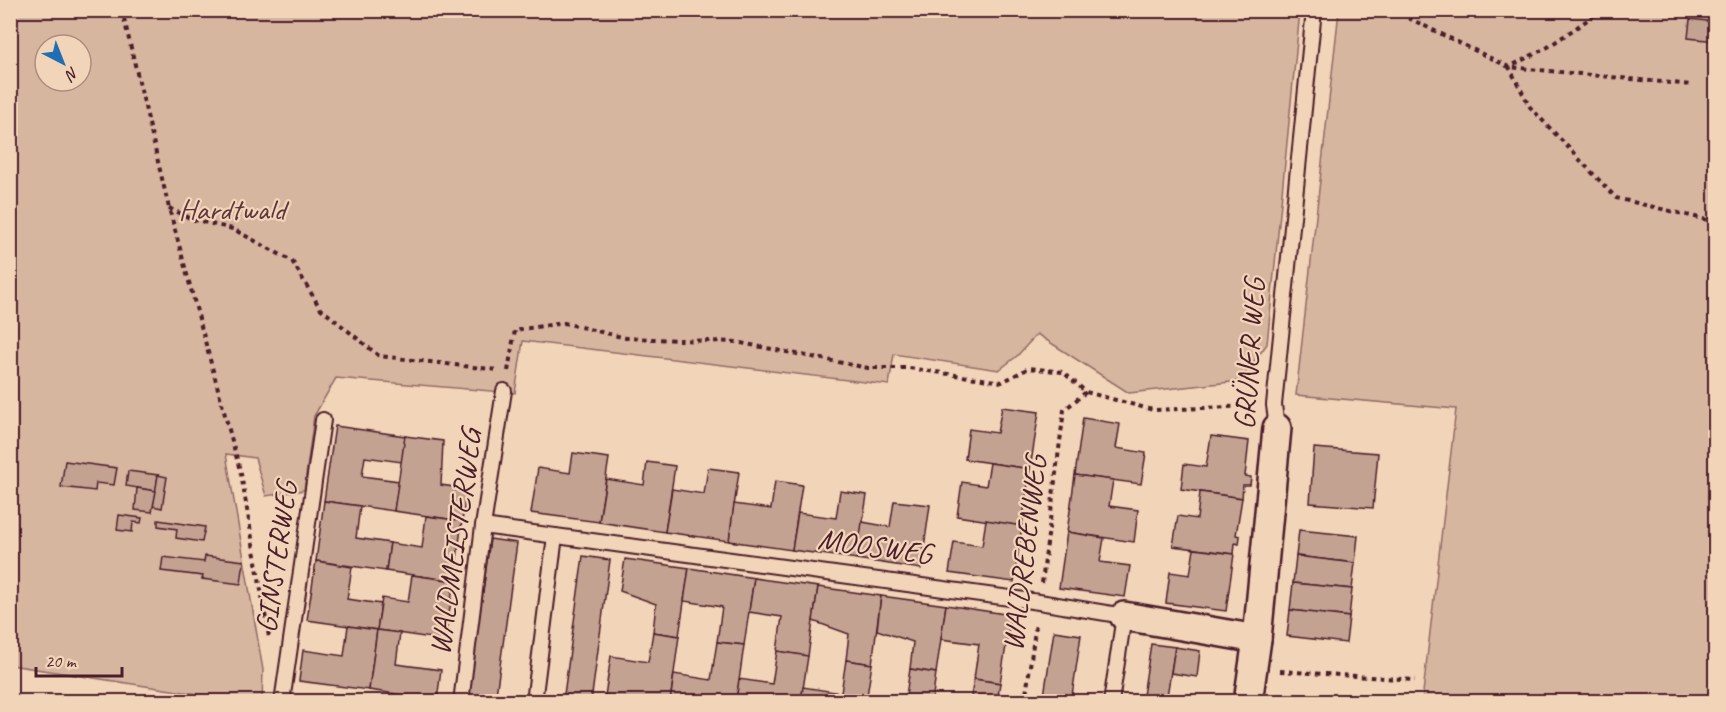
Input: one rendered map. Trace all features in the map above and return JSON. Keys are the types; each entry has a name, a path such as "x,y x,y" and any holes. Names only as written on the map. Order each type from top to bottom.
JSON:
{"street":[{"name":"GRÜNER WEG","path":"1248,702 1257,639 1276,417"},
{"name":"MOOSWEG","path":"1124,616 1257,639"}],"lane":[{"name":"GRÜNER WEG","path":"1276,417 1314,10"},
{"name":"WALDMEISTERWEG","path":"461,702 483,526 504,391"},
{"name":"GINSTERWEG","path":"282,702 323,420"},
{"name":"MOOSWEG","path":"483,526 1039,602 1124,616"},
{"path":"534,702 555,536"},
{"path":"1111,702 1124,616"}],"path":[{"path":"122,10 169,208 241,474 270,644"},
{"path":"1392,10 1509,67 1692,86"},
{"path":"1509,67 1548,47 1602,10"},
{"path":"1509,67 1530,107 1616,198 1716,222"},
{"path":"169,208 194,220 234,229 292,261 320,308 379,356 508,371"},
{"path":"504,391 515,330 564,323 626,338 736,342 868,369 909,368 1002,382 1029,368 1063,372 1086,392 1153,410 1276,417"},
{"name":"WALDREBENWEG","path":"1025,702 1064,410 1086,392"},
{"path":"1253,669 1415,680"}],"green space":[{"name":"Hardtwald","path":"12,11 1300,11 1267,344 1240,381 1129,393 1037,334 1017,356 999,370 894,354 889,385 523,341 515,393 336,378 314,416 304,490 266,496 255,458 226,454 263,670 262,701 242,701 11,665 10,17"},
{"path":"1339,11 1715,11 1715,701 1422,701 1456,409 1296,395"}],"building":[{"path":"1690,19 1716,22 1716,41 1688,38"},
{"path":"1002,407 1039,412 1030,469 965,459 969,429 997,433"},
{"path":"1083,418 1120,424 1116,448 1146,453 1141,484 1075,475"},
{"path":"335,426 405,436 402,462 365,457 362,476 399,481 394,511 324,501"},
{"path":"405,436 443,441 441,485 467,489 462,521 394,511"},
{"path":"1211,436 1249,441 1245,476 1251,477 1250,485 1243,485 1242,498 1181,489 1184,464 1206,467"},
{"path":"1314,448 1378,453 1373,508 1310,503"},
{"path":"573,453 609,458 599,522 531,513 538,468 570,473"},
{"path":"65,461 117,468 114,485 96,483 95,491 61,487"},
{"path":"647,462 675,466 665,532 599,522 606,479 644,485"},
{"path":"990,463 1030,469 1022,526 957,516 962,482 986,486"},
{"path":"708,468 739,472 729,541 665,532 672,489 704,494"},
{"path":"128,471 158,475 156,491 126,486"},
{"path":"158,475 167,477 162,508 153,506"},
{"path":"1075,475 1113,480 1109,506 1138,510 1134,542 1067,532"},
{"path":"775,481 802,485 792,550 729,541 734,504 771,509"},
{"path":"137,488 156,491 152,512 135,510"},
{"path":"840,491 867,495 857,559 792,550 798,513 836,518"},
{"path":"1200,492 1242,498 1236,535 1240,536 1239,544 1235,543 1234,554 1173,546 1178,516 1197,519"},
{"path":"324,501 360,506 356,538 390,543 386,571 316,561"},
{"path":"894,501 930,505 921,569 857,559 862,522 890,527"},
{"path":"119,515 142,518 141,523 133,522 132,532 117,530"},
{"path":"426,516 462,521 454,581 386,571 390,543 422,548"},
{"path":"158,520 205,527 202,542 176,538 177,529 158,526"},
{"path":"986,520 1022,526 1014,582 949,573 954,542 982,546"},
{"path":"1299,530 1358,536 1355,563 1296,556"},
{"path":"1067,532 1104,538 1100,562 1130,566 1125,597 1059,588"},
{"path":"490,539 517,543 495,702 468,702"},
{"path":"1194,549 1234,554 1226,611 1166,603 1170,572 1190,575"},
{"path":"205,556 244,561 241,584 202,579 203,576 161,571 163,557 204,562"},
{"path":"583,556 610,560 591,702 563,702"},
{"path":"1296,556 1355,563 1352,589 1293,583"},
{"path":"625,559 689,568 679,636 653,632 656,604 620,591"},
{"path":"316,561 352,567 347,599 381,604 377,630 307,620"},
{"path":"689,568 754,578 744,645 717,642 722,607 684,601"},
{"path":"412,575 454,581 445,640 377,630 382,598 408,602"},
{"path":"754,578 818,587 808,656 777,651 782,617 749,612"},
{"path":"1293,583 1352,589 1349,617 1290,610"},
{"path":"818,587 881,596 872,664 846,660 849,634 813,621"},
{"path":"881,596 946,605 936,673 910,669 913,642 877,630"},
{"path":"946,605 1011,615 1000,683 974,679 979,644 941,639"},
{"path":"1290,610 1349,617 1346,643 1287,636"},
{"path":"348,626 377,630 369,690 299,681 303,650 344,656"},
{"path":"377,630 400,633 396,664 441,670 437,700 369,690"},
{"path":"1054,631 1081,635 1071,702 1043,702"},
{"path":"653,632 679,636 670,702 645,702 605,696 611,656 648,662"},
{"path":"717,642 744,645 736,702 670,702 674,674 711,680"},
{"path":"1151,644 1175,647 1166,702 1142,702"},
{"path":"1175,647 1200,651 1197,677 1171,673"},
{"path":"777,651 808,656 801,702 736,702 739,679 772,684"},
{"path":"846,660 872,664 866,702 801,702 803,687 841,693"},
{"path":"910,669 936,673 932,702 905,702"},
{"path":"974,679 1000,683 997,702 970,702"},
{"path":"605,696 630,699 630,702 604,702"},
{"path":"867,697 901,702 866,702"}]}
